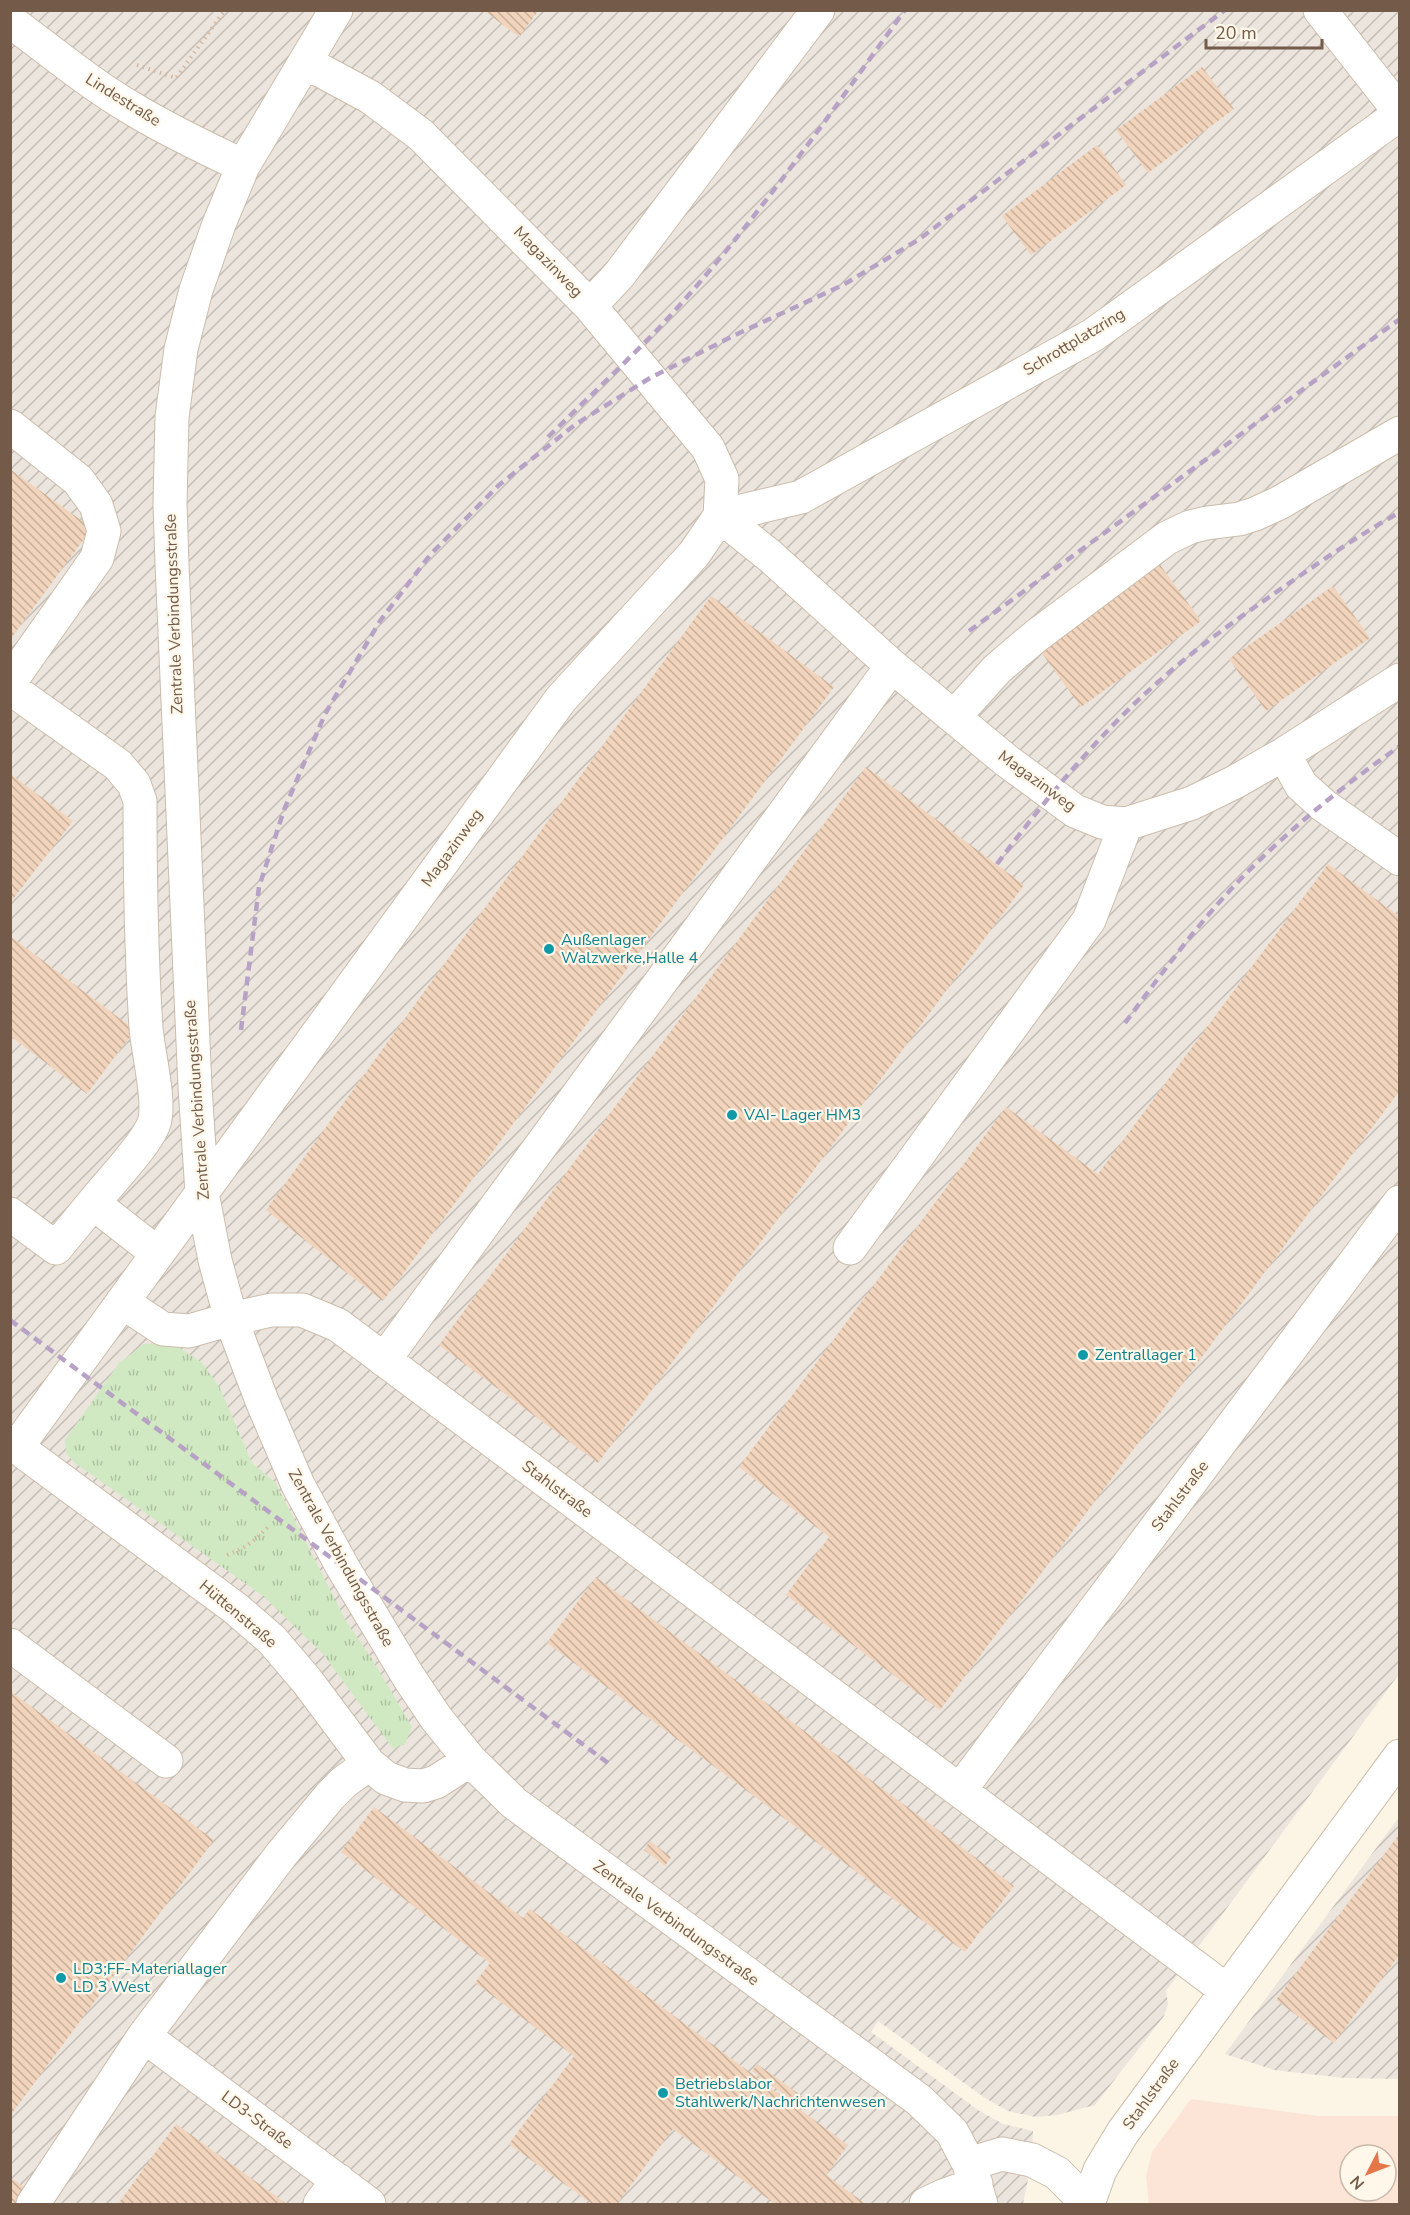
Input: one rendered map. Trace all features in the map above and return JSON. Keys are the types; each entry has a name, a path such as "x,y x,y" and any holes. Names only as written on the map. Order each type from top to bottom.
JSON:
{"street":[{"name":"Zentrale Verbindungsstraße","path":"336,10 243,166 219,224 196,290 181,350 172,417 170,504 172,576 193,1049 202,1193 215,1260 231,1318 262,1401 298,1485 359,1596 408,1676 436,1718 470,1760 514,1803 919,2100 952,2132 975,2184"},
{"path":"590,306 626,267 818,10"},
{"path":"1320,10 1400,113"},
{"name":"Lindestraße","path":"10,21 132,109 243,166"},
{"name":"Magazinweg","path":"202,1193 561,699 694,555 720,516 722,479 708,448 590,306 421,135 370,97 305,62"},
{"name":"Schrottplatzring","path":"720,516 801,497 1093,335 1400,113"},
{"path":"10,426 78,480 96,505 104,531 97,558 10,682"},
{"path":"954,717 997,669 1167,538 1190,527 1255,514 1400,433"},
{"name":"Magazinweg","path":"720,516 770,556 892,666 1007,761 1074,811 1102,822 1126,824 1192,803 1284,754 1400,680"},
{"path":"384,1360 892,666"},
{"path":"10,688 118,765 134,783 140,801 140,910 147,1031 156,1109 154,1124 146,1138 56,1248 10,1214"},
{"path":"1284,754 1301,785 1323,805 1400,859"},
{"path":"850,1248 1089,920 1126,824"},
{"name":"Hüttenstraße","path":"202,1193 14,1444 235,1608 273,1640 307,1680 369,1764 386,1778 405,1785 423,1786 436,1782 470,1760"},
{"name":"Stahlstraße","path":"960,1790 1400,1202"},
{"path":"93,1203 157,1253"},
{"name":"Stahlstraße","path":"122,1302 163,1329 189,1331 231,1318 271,1310 302,1310 338,1325 1226,1990"},
{"path":"10,1645 166,1761"},
{"name":"Stahlstraße","path":"1088,2205 1100,2170 1123,2132 1400,1756"},
{"path":"33,2205 144,2036 281,1855 330,1796 344,1782 369,1764"},
{"name":"LD3-Straße","path":"144,2036 329,2192 369,2205"},
{"path":"926,2205 975,2184 1002,2154 1032,2160 1057,2173 1088,2205"}],"path":[{"path":"136,64 144,69 176,78 225,10"},
{"path":"227,1555 242,1550 256,1541 270,1525"}],"shaded area":[{"path":"11,11 1399,11 1399,1674 1166,1991 1168,2004 1164,2016 1095,2105 1057,2115 1036,2117 1008,2111 985,2098 878,2021 871,2032 978,2110 1003,2124 1033,2131 1032,2160 1023,2204 11,2204"},
{"path":"1399,1817 1399,2079 1345,2078 1274,2070 1225,2054"},
{"path":"1191,2099 1318,2116 1399,2116 1399,2204 1149,2204 1146,2176 1152,2152"}],"green space":[{"path":"171,1342 201,1362 219,1386 252,1463 275,1482 346,1621 372,1659 412,1727 405,1744 393,1749 323,1654 263,1596 75,1463 66,1453 65,1440 119,1363 144,1344"}],"building":[{"path":"483,10 539,10 519,37"},
{"path":"1202,67 1234,109 1148,173 1116,130"},
{"path":"1097,145 1126,185 1031,255 1002,216"},
{"path":"10,469 92,528 10,640"},
{"path":"1158,562 1201,621 1081,707 1038,648"},
{"path":"1333,586 1370,638 1266,711 1229,659"},
{"name":"Außenlager Walzwerke,Halle 4","path":"711,596 834,687 383,1301 266,1210"},
{"name":"VAI- Lager HM3","path":"866,767 1024,885 598,1463 439,1345"},
{"path":"12,775 73,821 10,903 10,777"},
{"name":"Zentrallager 1","path":"1328,864 1400,917 1400,1090 940,1710 786,1595 829,1537 739,1467 1006,1107 1098,1174"},
{"path":"10,936 135,1030 87,1094 10,1036"},
{"path":"596,1577 1014,1886 965,1952 547,1643"},
{"name":"LD3;FF-Materiallager LD 3 West","path":"10,1691 214,1840 10,2116"},
{"name":"Betriebslabor Stahlwerk/Nachrichtenwesen","path":"374,1807 523,1918 530,1909 848,2145 826,2175 866,2204 775,2204 673,2129 617,2204 592,2204 509,2144 574,2056 475,1983 490,1963 341,1852"},
{"path":"1400,1833 1400,1954 1334,2043 1276,2000"},
{"path":"650,1841 671,1857 665,1866 644,1850"},
{"path":"757,2064 810,2102 805,2110 752,2071"},
{"path":"176,2124 287,2204 118,2204"},
{"path":"10,2177 37,2196 31,2204 10,2204"}],"railway":[{"path":"548,437 659,328 725,252 787,173 905,10"},
{"path":"241,1030 259,887 284,810 325,714 380,621 430,555 499,485 576,424 650,378 735,335 843,285 918,240 1225,10"},
{"path":"969,631 1400,319"},
{"path":"997,864 1034,816 1093,747 1135,703 1173,669 1221,631 1271,596 1400,512"},
{"path":"1125,1023 1191,936 1252,867 1313,812 1400,746"},
{"path":"10,1320 608,1763"}],"place":[{"name":"Außenlager Walzwerke,Halle 4","path":"549,949"},
{"name":"VAI- Lager HM3","path":"732,1115"},
{"name":"Zentrallager 1","path":"1083,1355"},
{"name":"LD3;FF-Materiallager LD 3 West","path":"61,1978"},
{"name":"Betriebslabor Stahlwerk/Nachrichtenwesen","path":"663,2093"}]}
